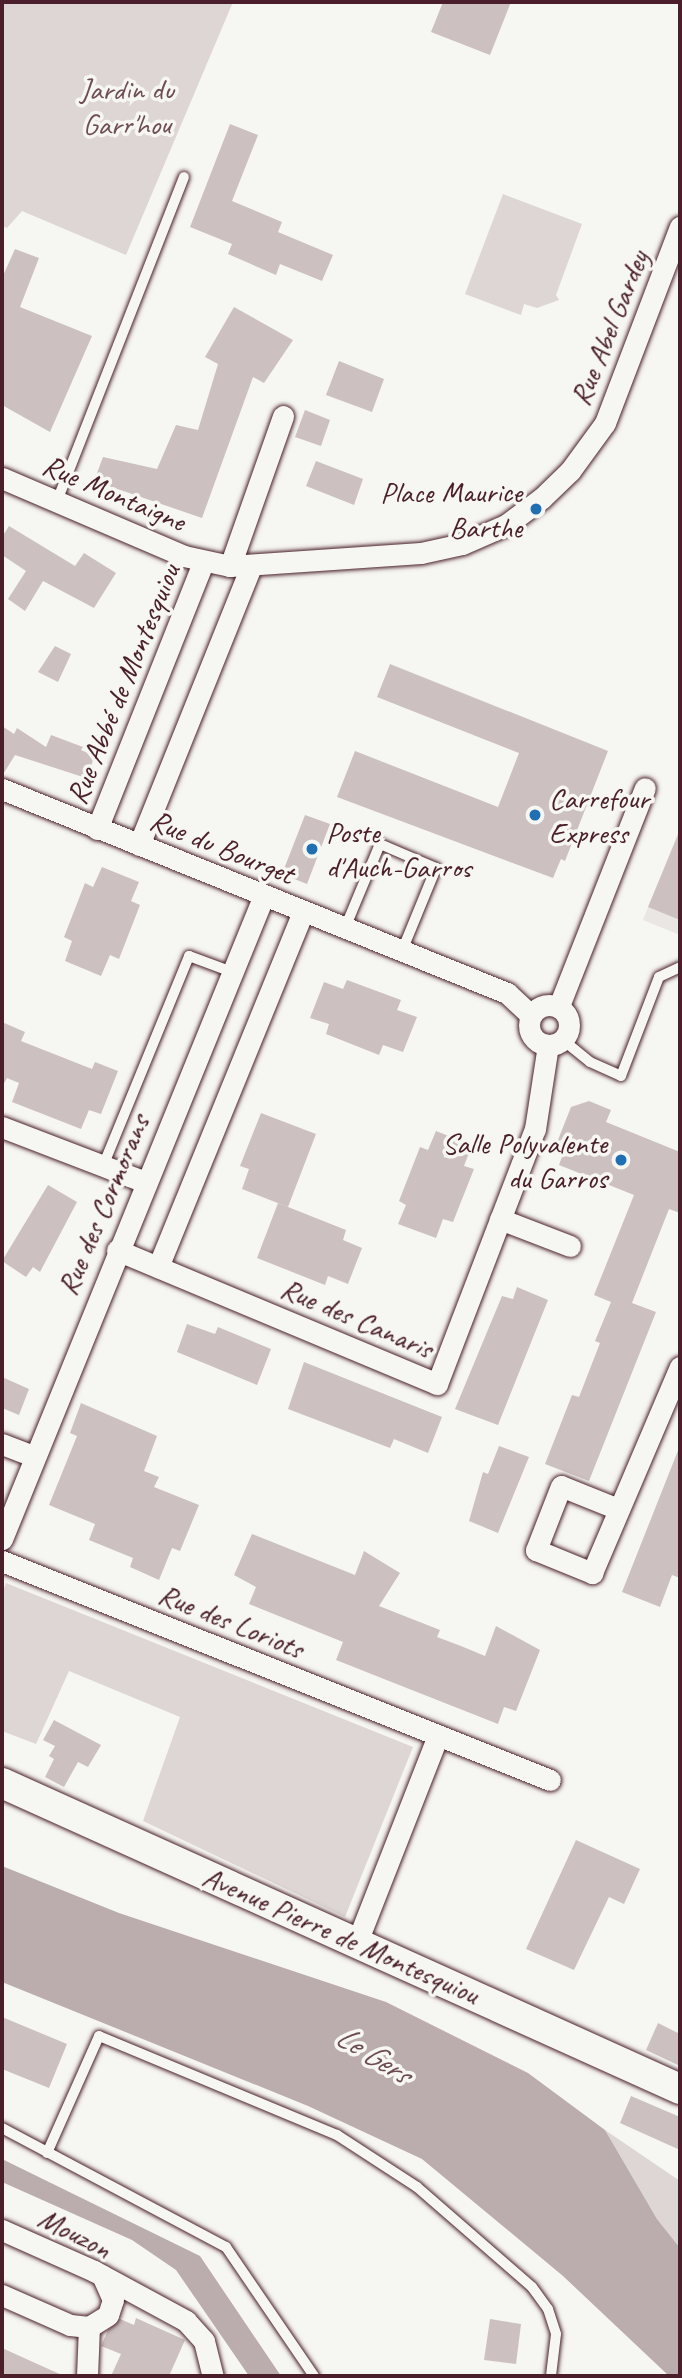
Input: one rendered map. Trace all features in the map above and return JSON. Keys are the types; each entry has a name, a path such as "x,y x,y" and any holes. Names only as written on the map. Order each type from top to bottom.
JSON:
{"street":[{"name":"Rue Abel Gardey","path":"204,562 241,566 421,553 452,546 506,525 542,498 570,471 605,423 680,227"},
{"path":"139,845 241,566 283,416"},
{"name":"Rue Montaigne","path":"2,478 204,562"},
{"name":"Rue Abbé de Montesquiou","path":"97,829 204,562"},
{"path":"559,1006 645,788"},
{"name":"Rue du Bourget","path":"2,789 506,993 531,1015"},
{"name":"Rue des Cormorans","path":"2,1539 117,1250 264,895"},
{"path":"158,1267 303,912"},
{"path":"543,1005 559,1006 570,1026 556,1043 534,1038 531,1015 543,1005"},
{"name":"Rue des Canaris","path":"117,1250 437,1384 535,1129 556,1043"},
{"path":"2,1127 145,1182"},
{"path":"500,1219 570,1246"},
{"path":"618,1509 680,1367"},
{"path":"2,1444 34,1456"},
{"name":"Rue des Loriots","path":"2,1561 550,1780"},
{"path":"357,1942 438,1735"},
{"name":"Avenue Pierre de Montesquiou","path":"2,1783 680,2089"},
{"name":"Mouzon","path":"2,2230 102,2275 113,2300 108,2315 89,2327"},
{"path":"102,2275 186,2321 204,2341 212,2376"},
{"path":"2,2295 71,2325 89,2327 87,2376"}],"lane":[{"path":"57,502 184,177"},
{"path":"345,928 380,844 436,868 402,951"},
{"path":"103,1166 189,956 232,972"},
{"path":"556,1043 621,1076 659,977 680,967"},
{"path":"47,2153 99,2036 338,2135 416,2187 532,2287 548,2309 556,2334 551,2376"},
{"path":"2,2128 142,2199 226,2248 314,2376"}],"shaded area":[{"path":"680,828 680,935 643,920"}],"green space":[{"name":"Jardin du Garr'hou","path":"2,2 233,2 126,255 22,211 7,228 2,226"},
{"path":"503,194 582,224 556,295 559,300 537,308 524,304 521,315 465,294"},
{"path":"6,1583 413,1747 345,1917 143,1821 180,1717 69,1671 36,1744 2,1731 2,1594"},
{"path":"605,2130 680,2181 680,2248 657,2219"}],"water":[{"name":"Le Gers","path":"2,1866 119,1913 386,2002 528,2073 605,2130 657,2219 680,2248 680,2376 669,2376 563,2276 422,2159 308,2106 2,1982"},
{"path":"2,2159 200,2256 281,2376 249,2376 176,2270 132,2240 2,2182"}],"building":[{"path":"443,2 511,2 490,55 431,32"},
{"path":"230,124 258,135 232,201 282,222 278,232 333,255 322,281 280,264 276,275 228,254 232,244 190,227"},
{"path":"15,249 39,258 20,307 92,336 50,432 2,405 2,278"},
{"path":"234,307 293,340 264,383 253,377 202,518 94,481 103,457 157,469 176,425 198,430 218,364 205,357"},
{"path":"339,361 384,379 372,412 326,395"},
{"path":"305,410 330,420 321,446 295,437"},
{"path":"316,461 363,479 354,505 306,486"},
{"path":"9,526 75,566 84,553 116,573 94,608 43,581 25,611 8,599 26,571 2,555 2,537"},
{"path":"55,646 71,654 58,682 38,672"},
{"path":"390,664 608,751 565,861 561,859 553,878 337,797 355,751 498,807 519,753 377,697"},
{"path":"2,726 14,734 17,728 46,747 51,735 83,747 81,750 95,756 86,778 15,755 2,776"},
{"path":"305,815 330,824 307,884 282,874"},
{"path":"680,830 680,920 648,907"},
{"path":"102,867 139,882 131,901 140,905 119,959 110,955 101,976 65,961 72,941 64,937 85,883 93,887"},
{"path":"347,980 401,1000 397,1010 417,1017 403,1052 383,1045 379,1055 326,1034 329,1024 310,1018 324,982 343,989"},
{"path":"2,1022 25,1032 21,1041 92,1069 95,1062 118,1071 101,1114 89,1110 81,1129 12,1102 19,1083 7,1078 2,1087"},
{"path":"589,1101 611,1110 606,1122 680,1152 680,1213 669,1209 632,1303 656,1312 589,1481 545,1464 572,1395 579,1397 600,1343 595,1341 611,1302 594,1295 634,1195 559,1165 563,1154 554,1150 571,1107"},
{"path":"261,1113 316,1134 288,1207 242,1189 249,1169 240,1166"},
{"path":"436,1131 472,1145 464,1166 474,1169 453,1222 443,1219 436,1238 398,1224 406,1205 399,1201 420,1147 428,1150"},
{"path":"48,1185 77,1202 40,1272 33,1267 26,1277 2,1261"},
{"path":"278,1203 346,1230 343,1240 362,1248 348,1284 328,1276 325,1285 257,1258"},
{"path":"517,1287 548,1300 498,1425 455,1409 502,1296 513,1299"},
{"path":"187,1324 215,1334 218,1327 271,1349 257,1385 177,1352"},
{"path":"304,1362 442,1417 428,1453 394,1439 390,1448 288,1409"},
{"path":"2,1377 29,1389 19,1415 2,1408"},
{"path":"81,1403 157,1436 144,1471 159,1477 154,1487 199,1505 180,1551 172,1548 159,1580 130,1567 133,1558 89,1540 95,1524 49,1505 77,1436 70,1433"},
{"path":"499,1446 529,1457 498,1533 469,1521 483,1472 488,1474"},
{"path":"679,1448 680,1578 672,1575 660,1607 622,1592"},
{"path":"252,1534 355,1575 364,1551 400,1573 379,1606 440,1630 437,1637 485,1656 496,1626 540,1650 516,1711 504,1707 498,1724 336,1660 343,1642 249,1604 256,1587 234,1575"},
{"path":"54,1720 101,1745 88,1767 78,1762 64,1787 45,1777 54,1759 49,1756 55,1746 43,1740"},
{"path":"576,1840 640,1869 624,1904 609,1897 574,1970 526,1949"},
{"path":"2,2017 67,2044 49,2088 2,2069"},
{"path":"658,2023 680,2034 680,2066 646,2050"},
{"path":"631,2096 680,2117 680,2150 620,2123"},
{"path":"136,2318 185,2340 169,2376 111,2376 121,2354 101,2346 108,2330 120,2319 134,2325"},
{"path":"490,2319 521,2324 516,2364 484,2360"},
{"path":"2,2348 64,2376 2,2376"}],"place":[{"name":"Place Maurice Barthe","path":"536,509"},
{"name":"Carrefour Express","path":"535,815"},
{"name":"Poste d'Auch-Garros","path":"312,849"},
{"name":"Salle Polyvalente du Garros","path":"621,1160"}]}
